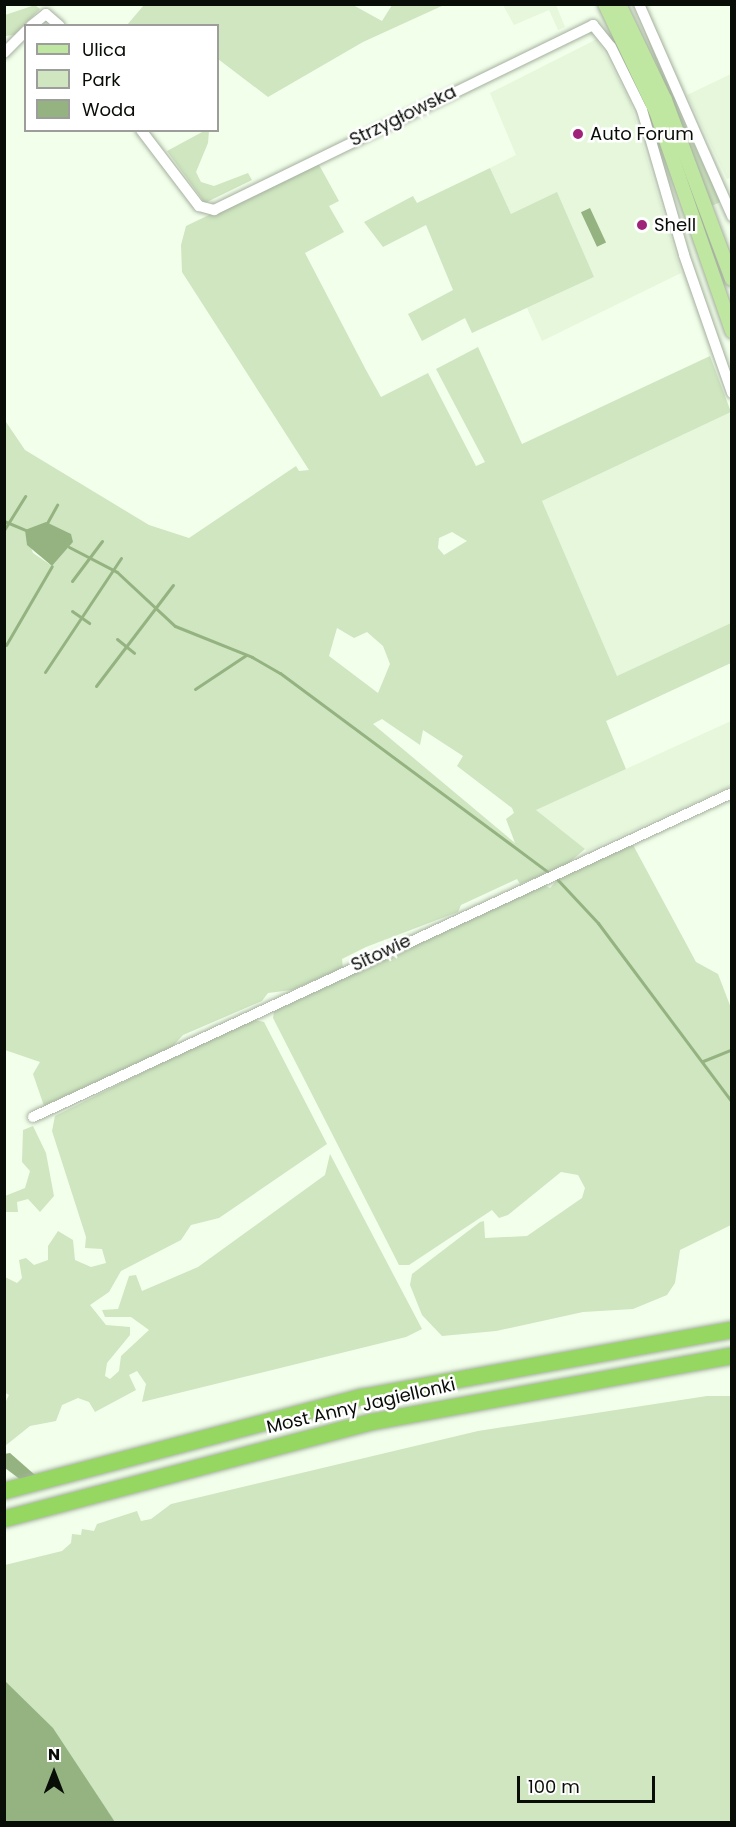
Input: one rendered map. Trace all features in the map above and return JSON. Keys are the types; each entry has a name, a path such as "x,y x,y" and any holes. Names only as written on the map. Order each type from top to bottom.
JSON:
{"highway":[{"name":"Most Anny Jagiellonki","path":"4,1491 363,1397 732,1330"},
{"name":"Most Anny Jagiellonki","path":"4,1519 173,1471 372,1422 732,1356"}],"main road":[{"path":"605,4 656,111 732,331"},
{"path":"619,4 659,88 732,279"}],"street":[{"path":"639,4 732,216"},
{"path":"34,24 46,14 58,24"},
{"name":"Strzygłowska","path":"143,132 200,206 214,210 593,25 611,47 642,110 684,255 732,393"},
{"path":"4,53 24,33"},
{"name":"Sitowie","path":"33,1117 732,793"}],"shaded area":[{"path":"503,5 556,5 565,27 558,30 549,10 514,25"},
{"path":"597,39 630,101 681,273 542,341 527,308 594,277 511,214 490,168 516,155 490,93"},
{"path":"731,74 732,177 727,179 687,95"},
{"path":"731,412 731,623 617,676 542,501"},
{"path":"731,721 731,786 587,851 536,810"}],"green space":[{"path":"35,5 40,9 14,35 5,36 5,15"},
{"path":"144,5 353,5 382,21 392,5 444,5 363,42 268,97 219,60 219,24 128,24"},
{"path":"643,27 678,110 721,202 711,206"},
{"path":"202,132 209,132 208,143 196,172 201,182 214,186 248,173 252,180 205,203 167,151"},
{"path":"318,163 339,201 329,206 344,232 305,253 366,370 381,397 428,373 476,466 485,462 436,369 478,347 522,444 710,356 731,412 542,501 617,676 731,623 731,663 606,721 626,769 536,810 585,849 565,866 520,884 517,879 461,905 458,912 366,947 342,959 343,968 292,990 268,993 262,1001 183,1035 172,1047 44,1106 33,1074 40,1062 5,1050 4,419 25,450 149,525 189,538 296,466 299,471 309,470 182,272 181,245 186,226","holes":["452,532 467,541 444,555 438,548 439,538","29,541 73,542 52,566 33,553","337,628 354,638 367,632 383,646 390,664 378,693 329,656","382,719 420,745 423,730 463,756 457,766 512,808 514,813 506,819 515,843 373,724"]},
{"path":"490,168 511,214 557,192 594,277 472,333 465,318 422,341 408,314 453,290 426,225 383,247 364,222 413,196 417,203"},
{"path":"632,843 696,962 718,974 731,1008 731,1225 680,1250 675,1283 667,1295 633,1309 583,1312 496,1331 442,1336 422,1315 410,1285 412,1274 480,1222 484,1221 485,1238 527,1236 582,1198 585,1188 578,1175 561,1172 508,1215 499,1218 492,1210 409,1265 399,1265 273,1018 274,1011 544,885 550,888 562,875"},
{"path":"250,1019 264,1022 327,1144 219,1218 191,1225 181,1240 121,1271 109,1292 90,1305 106,1325 130,1327 130,1335 107,1363 105,1376 110,1379 119,1371 121,1356 149,1330 131,1317 105,1317 102,1310 118,1309 129,1276 136,1275 142,1291 198,1267 325,1175 330,1154 422,1329 406,1337 142,1402 146,1384 137,1371 129,1375 136,1390 95,1412 89,1402 78,1398 62,1405 56,1421 30,1426 5,1446 5,1403 9,1395 4,1392 5,1277 17,1283 22,1278 19,1260 26,1258 34,1265 48,1260 48,1246 58,1231 73,1240 75,1260 91,1267 106,1263 102,1249 85,1248 86,1237 52,1131 55,1116"},
{"path":"33,1126 46,1153 54,1196 40,1212 28,1199 17,1202 18,1212 5,1212 5,1196 25,1188 30,1171 22,1162 23,1130"},
{"path":"707,1396 731,1396 731,1822 115,1822 67,1753 5,1695 5,1565 62,1551 71,1543 72,1534 81,1535 82,1529 94,1531 97,1524 137,1511 141,1521 151,1519 171,1504 478,1431"}],"water":[{"path":"590,208 606,242 597,247 581,212"},
{"path":"46,522 71,534 73,542 52,566 27,545 25,530"},
{"path":"10,1453 35,1475 21,1480 5,1468 4,1454"},
{"path":"5,1681 53,1728 115,1822 5,1822"}],"waterway":[{"path":"4,530 25,496"},
{"path":"47,523 57,505"},
{"path":"4,521 25,530"},
{"path":"72,581 102,541"},
{"path":"69,547 117,572 175,626 252,657 280,673 548,872"},
{"path":"45,672 121,558"},
{"path":"6,645 52,566"},
{"path":"96,686 173,585"},
{"path":"72,611 89,623"},
{"path":"117,639 134,653"},
{"path":"195,689 246,655"},
{"path":"556,878 598,923 732,1102"},
{"path":"703,1061 732,1049"}],"place":[{"name":"Auto Forum","path":"578,134"},
{"name":"Shell","path":"642,225"}]}
